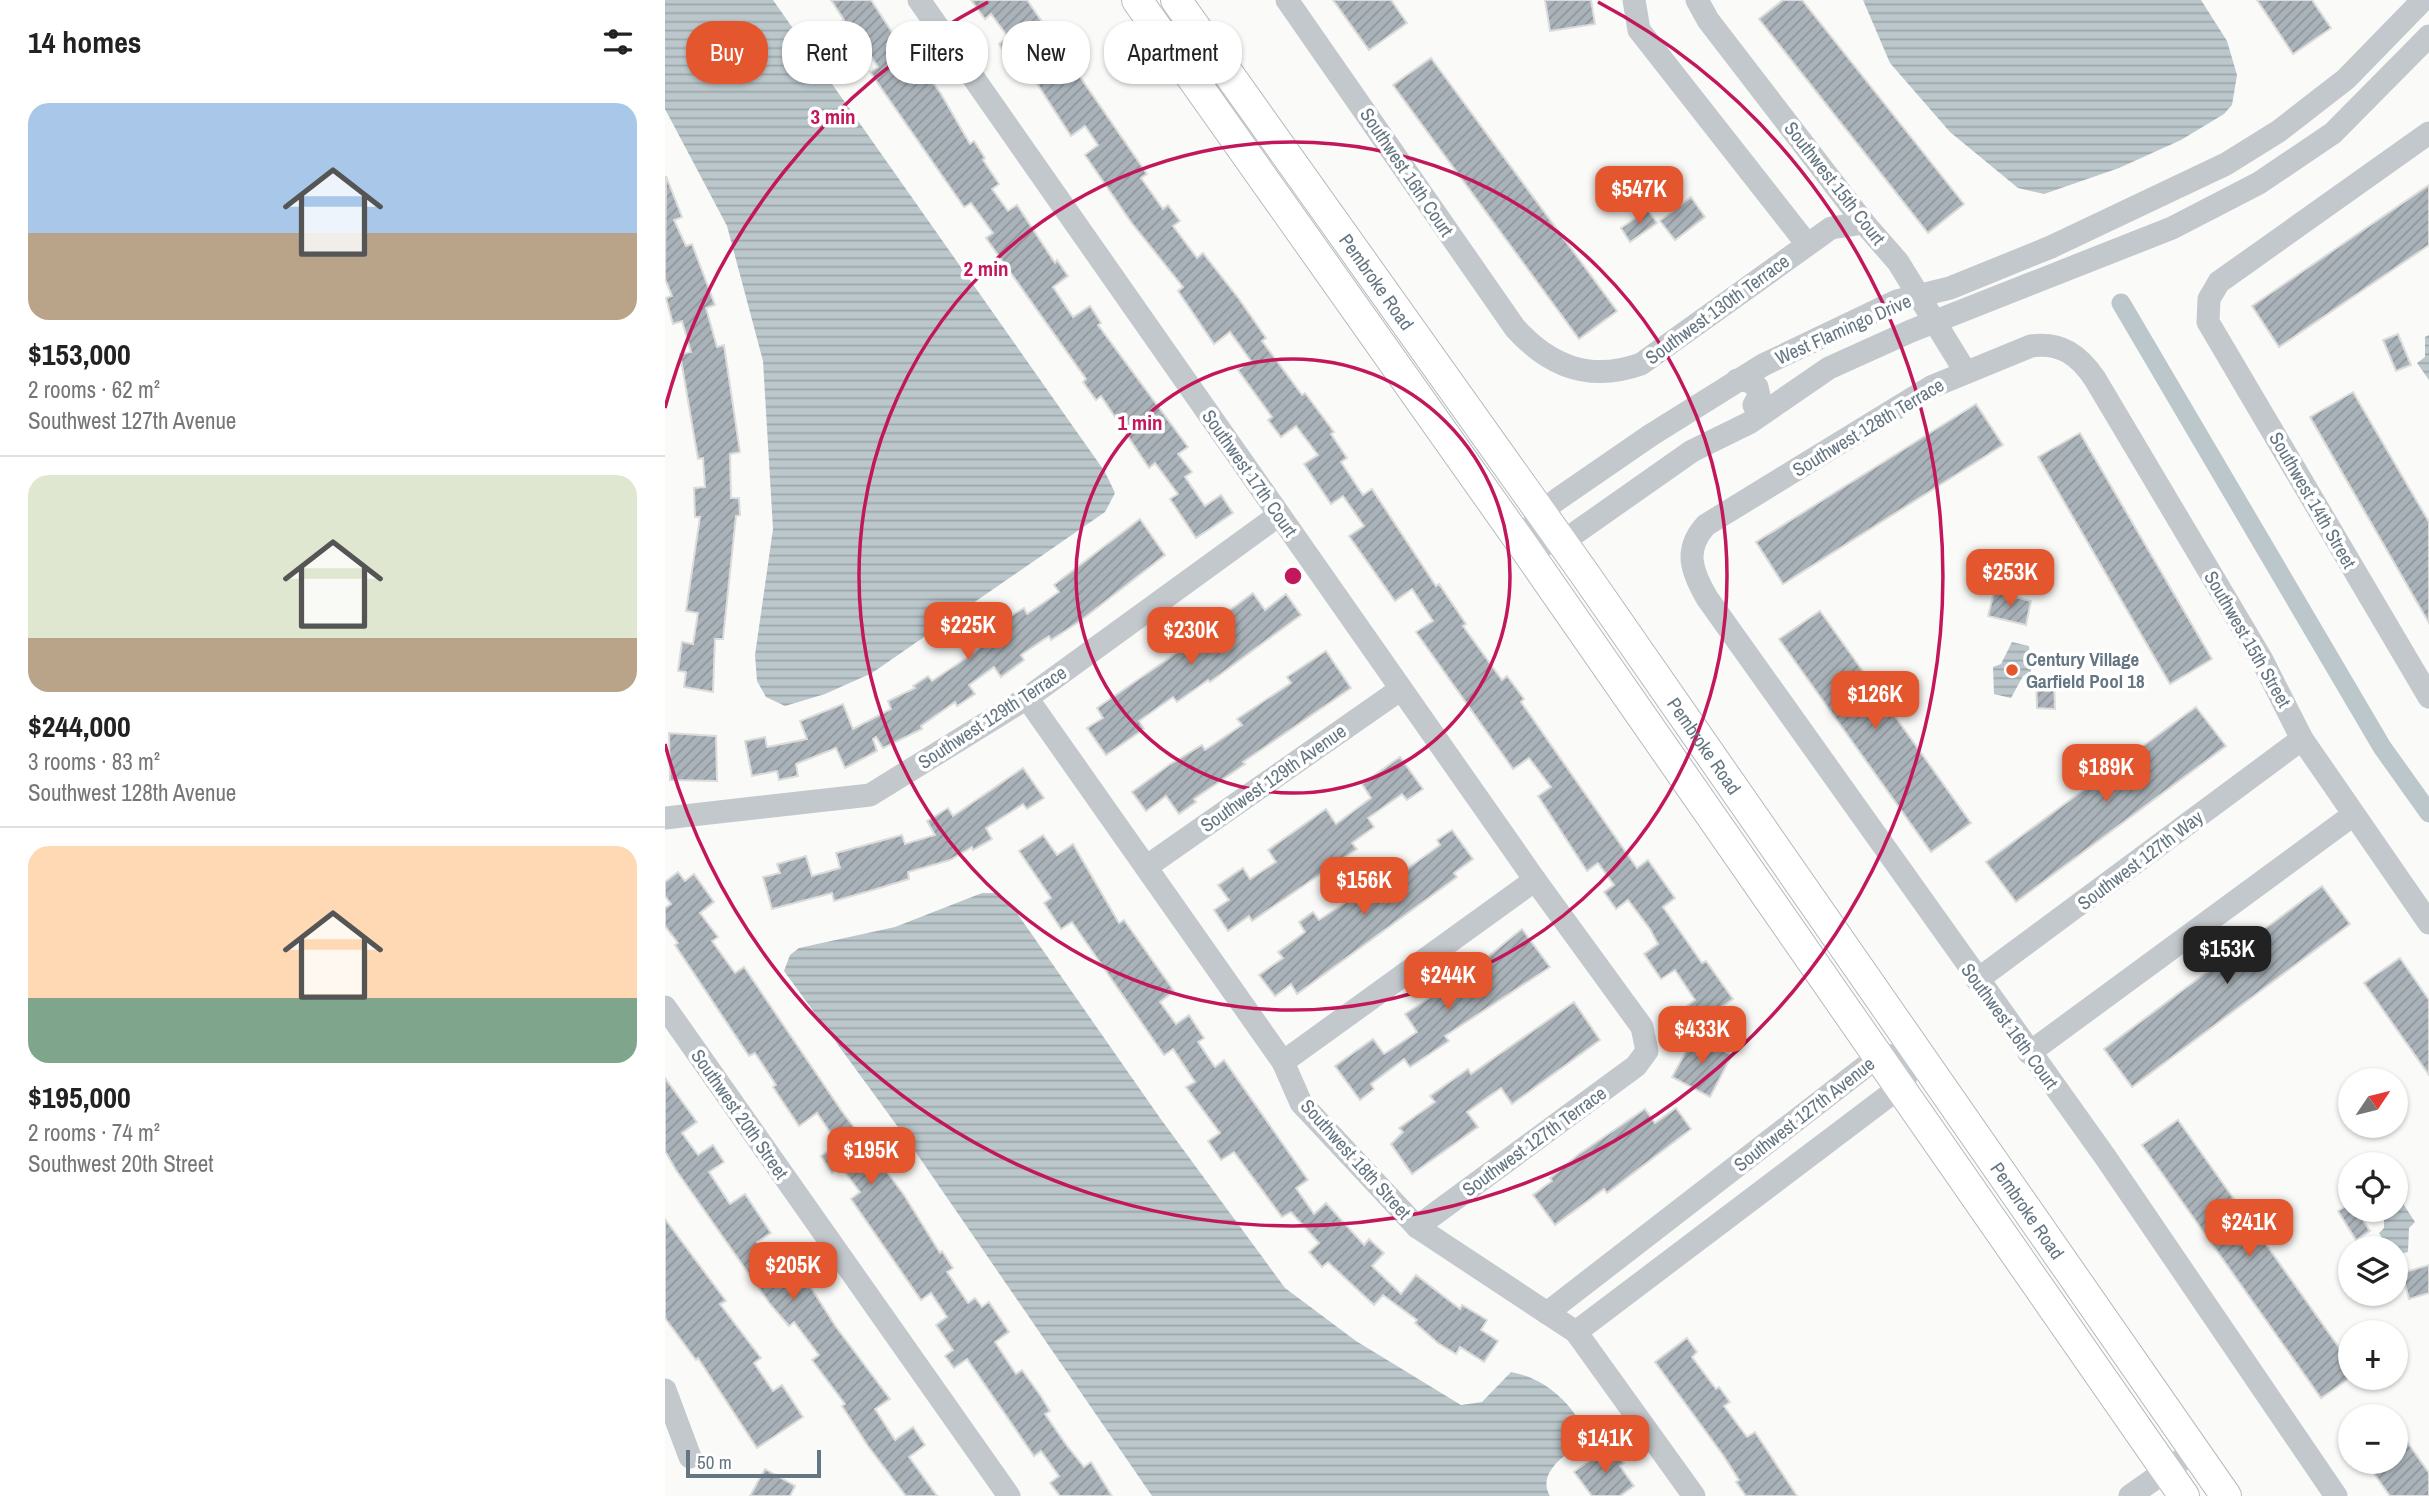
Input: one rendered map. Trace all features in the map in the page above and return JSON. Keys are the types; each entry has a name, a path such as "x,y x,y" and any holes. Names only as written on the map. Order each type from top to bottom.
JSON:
{"main road":[{"name":"Pembroke Road","path":"1137,0 1522,544 2184,1496"},
{"name":"Pembroke Road","path":"1177,0 1540,513 2226,1496"}],"street":[{"name":"Southwest 17th Court","path":"919,0 1535,880 1642,1027 1647,1051"},
{"name":"Southwest 16th Court","path":"1287,0 1528,343"},
{"path":"1634,0 1639,30 1807,244"},
{"name":"Southwest 15th Court","path":"1697,0 1709,20 1864,223 1898,262 1965,372"},
{"name":"West Flamingo Drive","path":"1522,544 1540,513 1672,421 1737,380 1854,321 1919,295 1950,288 2051,247 2185,186 2226,163 2318,103 2382,45 2423,0"},
{"name":"West Flamingo Drive","path":"1561,543 1754,405 1937,323 2172,228 2259,183 2333,133 2429,36"},
{"name":"Southwest 14th Street","path":"2429,133 2229,273 2211,291 2209,299 2209,322 2215,336 2429,697"},
{"name":"Southwest 130th Terrace","path":"1528,343 1541,354 1567,368 1593,373 1624,370 1663,351 1831,228 1864,223"},
{"name":"Southwest 128th Terrace","path":"1691,554 1693,544 1706,525 1931,387 2031,346 2048,344 2071,352"},
{"name":"Southwest 15th Street","path":"2071,352 2084,363 2095,379 2262,660 2288,706 2302,739 2429,923"},
{"name":"West Flamingo Drive","path":"1692,451 1749,423 1812,377"},
{"path":"1737,380 1749,381 1757,387 1759,396 1754,405"},
{"path":"1672,421 1692,451"},
{"name":"Southwest 129th Terrace","path":"665,818 870,795 1027,698 1279,515"},
{"path":"1522,544 1561,543"},
{"name":"Southwest 16th Court","path":"1691,554 1691,570 1707,598 2106,1158 2336,1496"},
{"name":"Southwest 129th Avenue","path":"1146,867 1401,689"},
{"name":"Southwest 18th Street","path":"1027,698 1283,1062 1301,1103 1417,1227 1576,1332 1694,1496"},
{"name":"Southwest 127th Way","path":"1977,980 2302,739"},
{"path":"2029,1053 2353,815"},
{"path":"1283,1062 1535,880"},
{"name":"Southwest 20th Street","path":"665,1007 1009,1496"},
{"name":"Southwest 127th Terrace","path":"1417,1227 1636,1066 1647,1051"},
{"name":"Southwest 127th Avenue","path":"1547,1313 1879,1056 1918,1055"},
{"name":"Southwest 127th Avenue","path":"1576,1332 1900,1087 1918,1055"},
{"path":"665,1390 690,1457"},
{"path":"2130,1496 2195,1451"}],"shaded area":[{"path":"665,0 773,0 788,21 782,21 782,84 832,84 1105,472 1115,493 1105,512 872,673 825,694 785,706 766,697 757,681 755,655 773,529 763,361 727,226 665,109"},
{"path":"1863,0 2201,0 2227,41 2237,75 2232,105 2224,114 2181,140 2119,168 2044,194 2018,188 1950,132 1890,63"},
{"path":"1635,168 1641,175 1666,172 1672,187 1648,205 1641,198 1620,202 1614,185"},
{"path":"2429,335 2429,380 2417,363 2425,357 2425,337"},
{"name":"Century Village Garfield Pool 18","path":"2012,642 2029,646 2031,673 2023,676 2011,698 1994,694 1993,667 2001,664"},
{"path":"982,893 999,893 1012,906 1160,1118 1285,1288 1356,1341 1461,1405 1482,1402 1511,1372 1536,1380 1568,1405 1588,1439 1551,1470 1547,1478 1550,1496 1152,1496 906,1138 784,971 790,955 799,948 895,927"},
{"path":"2408,1211 2415,1222 2409,1228 2408,1252 2408,1236 2381,1236 2379,1233 2384,1228 2384,1222 2408,1222"}],"building":[{"path":"831,0 871,0 886,23 886,84 934,84 970,144 974,141 985,158 983,160 999,184 992,189 1008,211 1017,205 1055,263 1057,260 1068,276 1053,287 1073,317 1090,306 1101,323 1098,325 1188,447 1178,454 1192,472 1185,477 1205,506 1221,495 1233,513 1196,538 1170,499 1178,494 1155,463 1149,468 1101,396 1096,400 1083,382 1086,379 986,238 993,233 971,203 964,207 872,75 872,71 878,67 872,58 872,21 844,20"},
{"path":"971,0 1027,0 1041,21 1002,21 1002,29 991,14 985,19"},
{"path":"1333,0 1391,0 1407,23 1369,50"},
{"path":"1545,0 1591,0 1595,24 1550,31"},
{"path":"1783,0 1802,0 1964,204 1928,233 1759,19"},
{"path":"2257,0 2312,0 2331,28 2293,54"},
{"path":"1431,58 1617,311 1579,339 1393,85"},
{"path":"1037,84 1085,84 1147,174 1141,178 1163,209 1168,205 1180,221 1173,226 1197,258 1203,253 1239,299 1266,338 1262,341 1302,395 1305,393 1334,432 1331,434 1347,458 1341,462 1363,495 1372,489 1502,680 1507,676 1524,699 1521,702 1637,868 1648,860 1675,898 1663,907 1702,963 1706,961 1733,999 1691,1028 1679,1012 1695,1000 1675,970 1661,979 1644,954 1658,944 1650,929 1628,900 1616,909 1604,892 1614,885 1598,863 1587,871 1538,796 1551,787 1529,758 1513,769 1416,632 1433,621 1412,589 1395,601 1349,536 1364,526 1343,496 1331,504 1304,464 1318,455 1296,426 1281,437 1268,420 1272,417 1238,370 1251,361 1230,332 1214,344 1178,291 1183,287 1131,222 1085,155 1098,145 1085,126 1071,136"},
{"path":"666,176 682,217 674,220 686,246 692,244 715,305 706,308 717,347 724,345 740,452 730,454 731,498 739,498 740,515 736,516 723,639 715,639 713,692 684,687 686,672 678,671 682,642 693,644 698,613 686,611 700,517 695,517 694,488 705,487 703,458 698,459 680,354 691,352 682,321 673,324 666,298 672,296 665,279"},
{"path":"2429,185 2429,245 2279,347 2252,306"},
{"path":"1691,197 1705,217 1675,240 1660,221"},
{"path":"1648,210 1657,223 1630,242 1621,228"},
{"path":"2398,334 2411,365 2396,371 2383,340"},
{"path":"2353,392 2429,522 2429,623 2310,417"},
{"path":"1976,404 2003,445 1783,584 1756,542"},
{"path":"2080,433 2212,659 2170,684 2038,457"},
{"path":"1140,519 1165,555 1080,621 1051,640 1049,636 1021,655 1024,660 1001,677 994,667 969,685 975,694 957,706 955,702 921,726 922,729 883,748 876,737 873,739 877,751 845,768 836,748 796,764 798,776 779,780 777,771 752,776 745,741 765,737 767,747 807,739 800,721 843,704 853,729 891,709 888,701 915,688 913,686 928,676 932,681 965,659 986,642 982,635 997,624 1024,608 1027,614 1059,592 1054,585"},
{"path":"1994,592 2031,601 2026,625 1988,616"},
{"path":"1253,593 1265,610 1286,594 1301,615 1210,682 1208,680 1177,702 1173,697 1139,721 1144,729 1106,755 1087,728 1103,718 1097,708 1185,647 1183,645"},
{"path":"1820,611 1971,823 1931,852 1779,639"},
{"path":"1326,651 1351,688 1243,762 1245,764 1194,799 1196,802 1179,814 1166,796 1146,811 1132,792 1169,765 1202,745 1205,750 1242,725 1237,719 1291,683 1287,677"},
{"path":"2054,677 2055,709 2037,708 2036,678"},
{"path":"2196,707 2226,746 2016,902 1986,862"},
{"path":"669,733 716,736 717,781 670,780"},
{"path":"1400,757 1423,789 1407,800 1402,794 1368,818 1374,827 1352,843 1357,849 1252,921 1249,916 1228,931 1214,910 1229,900 1218,885 1243,868 1250,879 1276,862 1268,850 1326,809 1336,824 1371,798 1362,784"},
{"path":"1023,768 1044,798 1027,809 1023,804 986,828 992,839 973,850 972,847 950,860 908,872 909,879 873,890 834,901 832,893 772,909 763,877 780,873 777,864 806,856 812,876 840,868 836,853 902,835 905,844 935,835 927,821 948,808 953,816"},
{"path":"1452,830 1473,859 1454,873 1457,877 1297,994 1291,984 1275,996 1259,975 1283,958 1278,952 1305,932 1299,922 1313,912 1319,920 1387,875 1385,872 1399,863 1404,871 1440,845 1437,840"},
{"path":"1043,835 1057,855 1073,844 1119,923 1124,920 1174,991 1160,1002 1176,1024 1189,1015 1204,1038 1198,1042 1215,1067 1224,1060 1308,1180 1296,1188 1314,1214 1326,1203 1364,1245 1369,1239 1384,1253 1372,1266 1401,1294 1416,1275 1460,1309 1462,1305 1487,1320 1481,1330 1498,1341 1484,1362 1460,1347 1456,1354 1438,1343 1415,1323 1417,1320 1383,1295 1374,1305 1328,1262 1322,1267 1309,1252 1319,1243 1291,1212 1282,1217 1234,1152 1221,1160 1208,1141 1220,1133 1186,1087 1195,1082 1173,1049 1164,1055 1072,922 1061,929 1044,903 1051,898 1019,851"},
{"path":"678,872 685,881 694,874 714,902 700,913 718,937 712,941 735,973 744,967 841,1110 904,1195 940,1253 942,1251 953,1268 947,1272 968,1303 975,1298 982,1307 989,1302 1009,1332 995,1342 1016,1374 1022,1370 1040,1395 1050,1411 1045,1414 1067,1446 1084,1467 1091,1462 1112,1496 1060,1496 1050,1483 1059,1476 1041,1451 1034,1456 967,1359 954,1368 945,1356 953,1350 936,1325 947,1317 931,1293 921,1300 851,1199 860,1192 841,1167 832,1173 821,1156 838,1144 817,1113 799,1126 773,1087 776,1085 755,1053 749,1056 675,945 678,943 665,926 665,908 671,904 665,896 665,882"},
{"path":"2322,886 2350,924 2132,1087 2104,1049"},
{"path":"1522,929 1550,967 1445,1036 1449,1041 1410,1067 1404,1059 1371,1084 1374,1089 1360,1100 1335,1066 1373,1039 1384,1054 1417,1032 1405,1014 1487,960 1486,958"},
{"path":"2400,958 2429,1000 2429,1075 2364,983"},
{"path":"1574,1002 1600,1040 1512,1104 1501,1088 1467,1112 1478,1127 1412,1174 1391,1144 1403,1132 1399,1128 1435,1102 1430,1096 1468,1069 1471,1074"},
{"path":"1695,1035 1732,1055 1710,1097 1672,1077"},
{"path":"665,1078 697,1122 682,1133 698,1155 713,1145 724,1162 709,1172 730,1204 745,1194 771,1233 757,1242 779,1272 794,1261 836,1327 890,1399 875,1409 895,1440 913,1427 925,1445 909,1457 937,1496 906,1496 868,1446 842,1406 845,1404 812,1360 819,1355 794,1322 789,1326 770,1304 676,1170 665,1151"},
{"path":"1676,1108 1691,1129 1607,1193 1604,1189 1555,1225 1533,1195 1552,1181 1550,1178 1579,1154 1645,1109 1655,1123"},
{"path":"2178,1120 2338,1346 2338,1386 2321,1398 2142,1145"},
{"path":"665,1219 726,1301 720,1304 761,1358 754,1363 773,1391 782,1385 803,1417 757,1448 698,1358 696,1360 665,1318"},
{"path":"2345,1222 2364,1222 2370,1231 2362,1236 2354,1236"},
{"path":"2429,1265 2429,1293 2409,1299 2408,1271"},
{"path":"1687,1338 1697,1352 1692,1357 1716,1389 1719,1387 1730,1402 1724,1406 1747,1437 1755,1432 1797,1496 1746,1496 1736,1482 1739,1480 1723,1455 1655,1362"},
{"path":"2408,1443 2429,1473 2429,1496 2390,1496 2374,1474 2408,1474"},
{"path":"1611,1445 1624,1463 1620,1466 1634,1486 1620,1496 1592,1496 1574,1472"},
{"path":"765,1469 795,1486 790,1496 750,1496"}],"waterway":[{"path":"2121,303 2382,747 2429,813"}],"place":[{"name":"Century Village Garfield Pool 18","path":"2012,670"}]}
